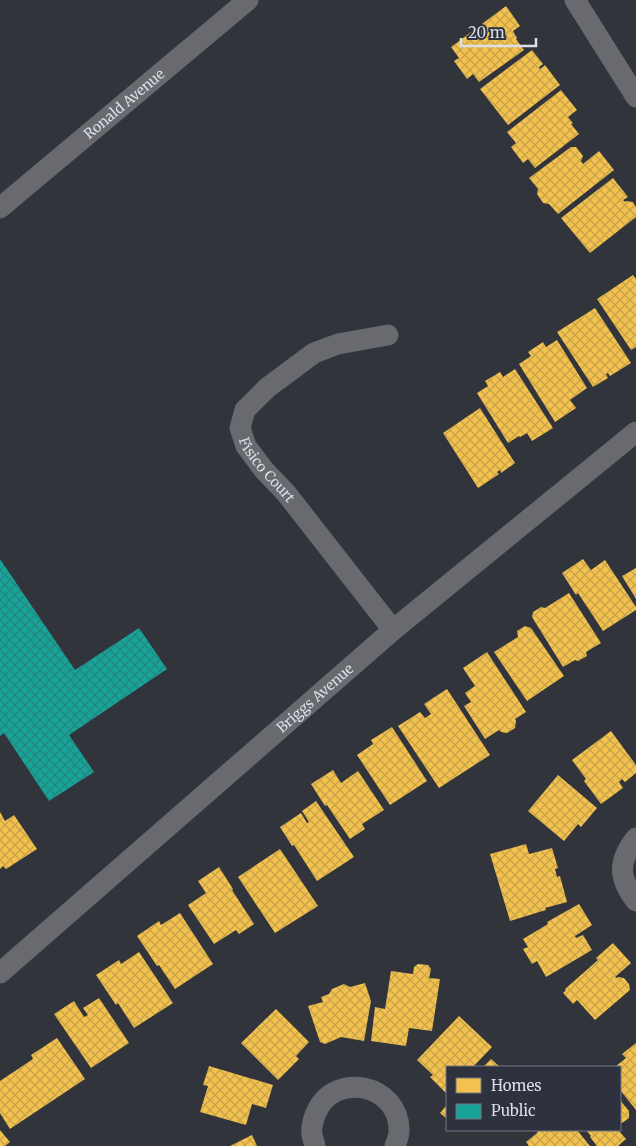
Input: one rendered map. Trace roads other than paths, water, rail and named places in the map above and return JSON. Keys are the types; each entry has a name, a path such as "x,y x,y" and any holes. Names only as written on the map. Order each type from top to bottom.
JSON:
{"street":[{"name":"Ronald Avenue","path":"0,208 248,0"},
{"path":"575,0 636,97"},
{"name":"Fisico Court","path":"388,335 338,344 314,353 267,388 245,410 240,428 246,446 264,470 286,493 393,630"},
{"name":"Briggs Avenue","path":"0,974 393,630 636,432"},
{"path":"636,838 627,850 623,863 623,878 628,891 636,901"},
{"path":"315,1146 312,1135 313,1120 318,1107 328,1096 340,1089 354,1086 369,1088 381,1095 391,1105 397,1118 399,1132 396,1146"}]}
